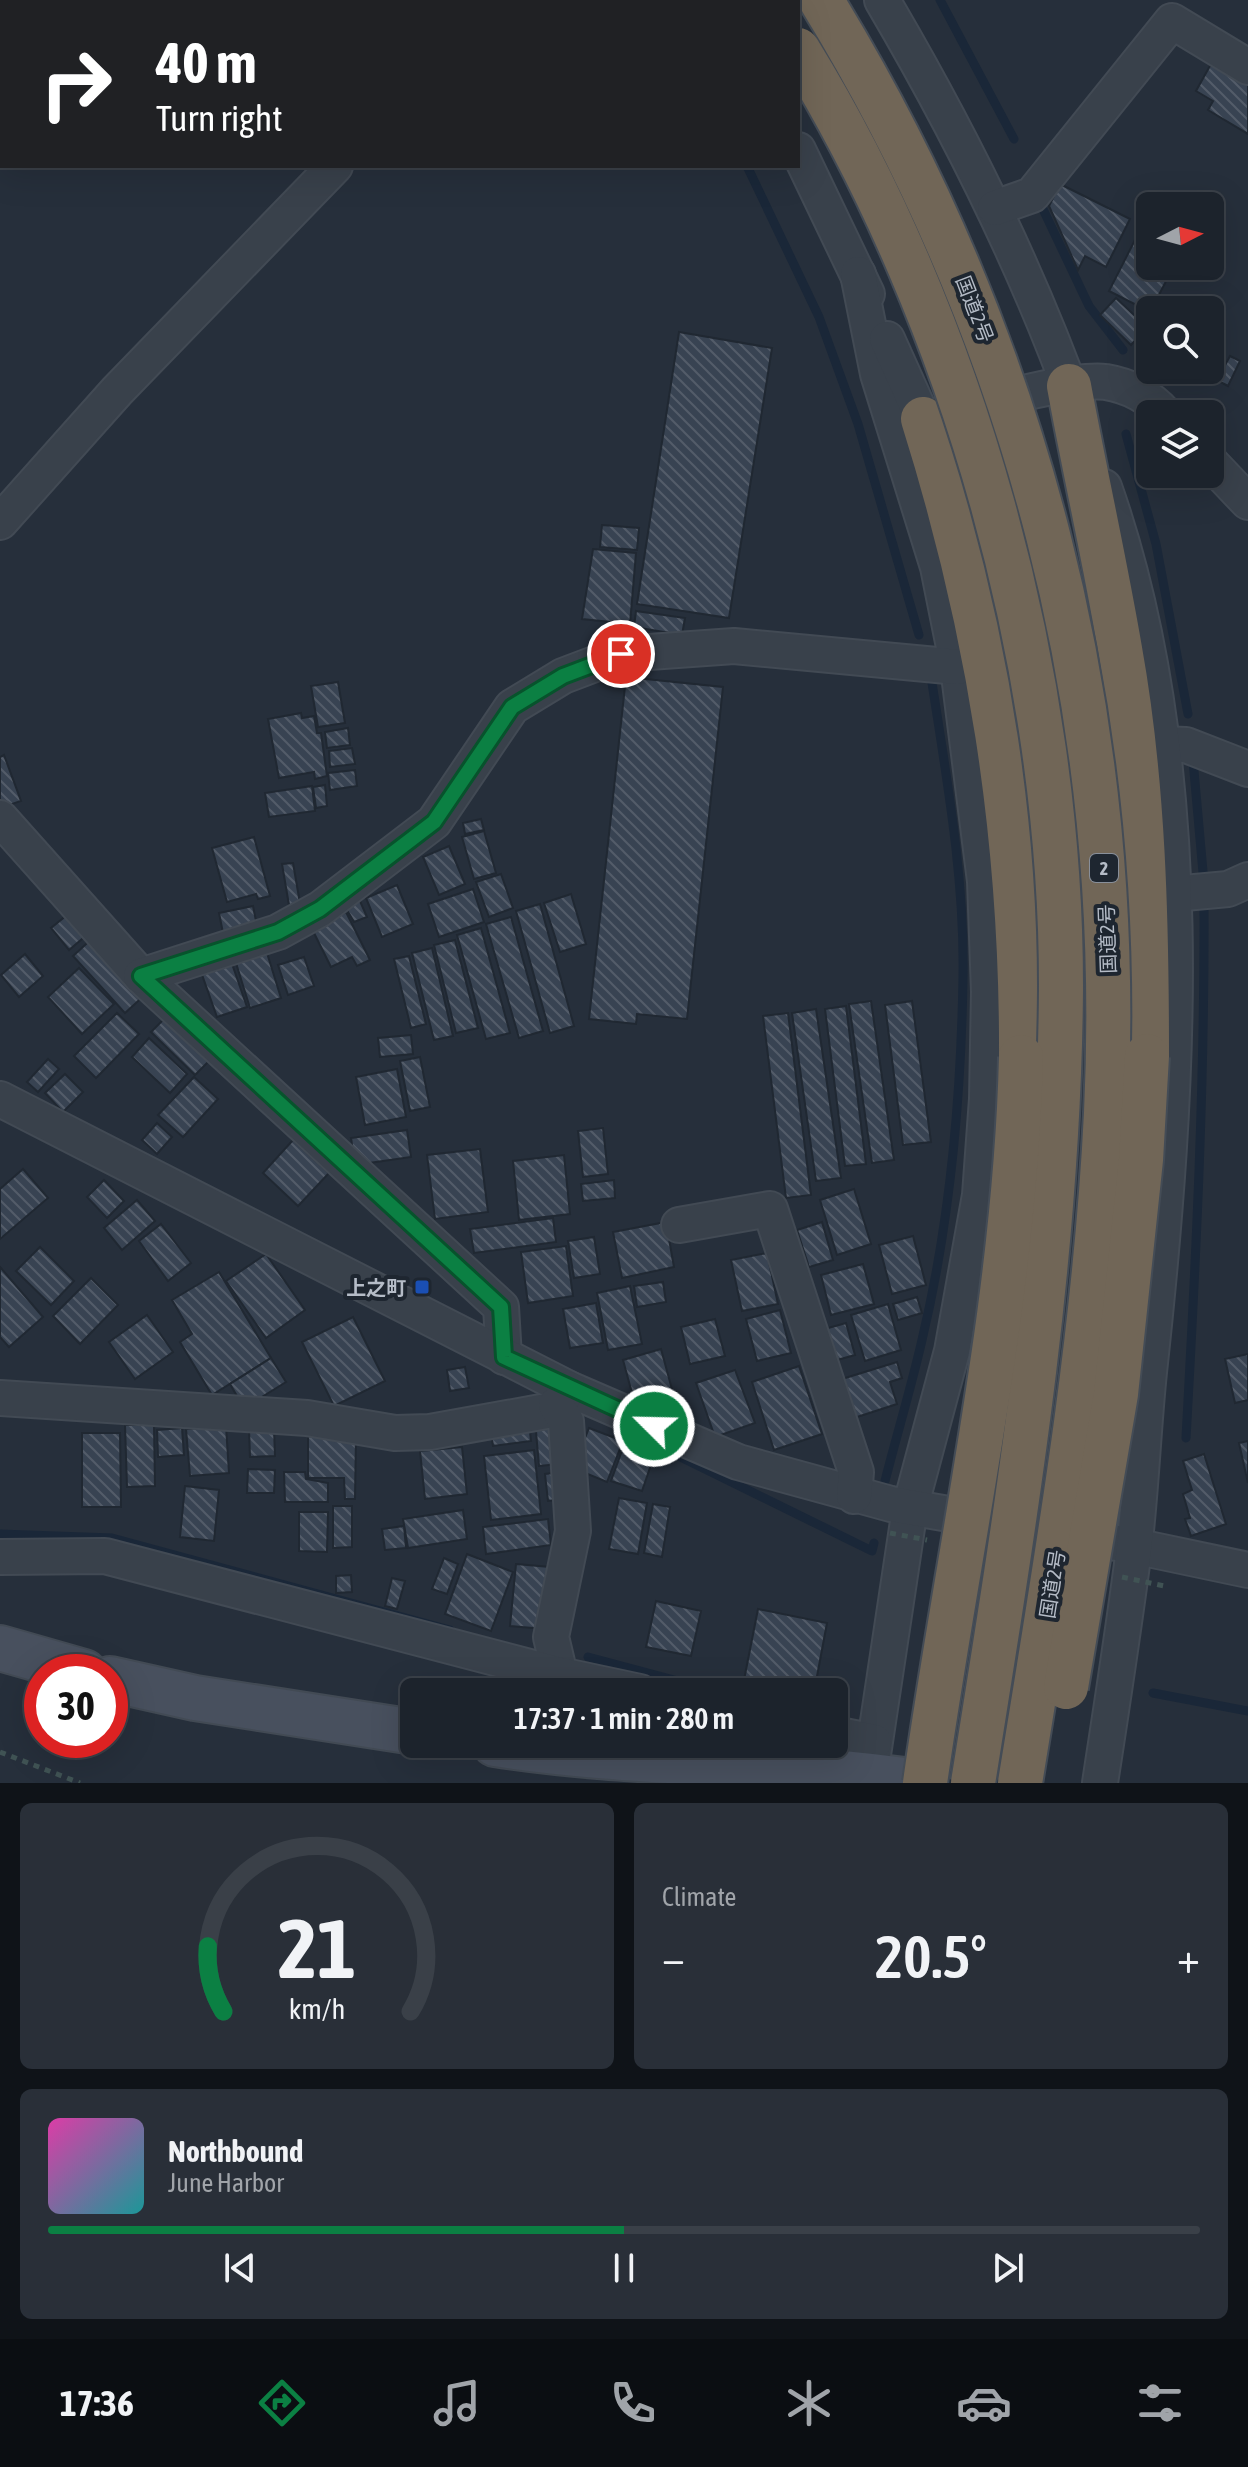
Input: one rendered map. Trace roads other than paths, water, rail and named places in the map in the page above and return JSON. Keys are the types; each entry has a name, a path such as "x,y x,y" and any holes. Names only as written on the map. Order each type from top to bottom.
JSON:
{"highway":[{"name":"国道2号","path":"821,0 906,151 958,264 999,372 1044,513 1072,626 1091,746 1104,868 1109,984 1104,1141 1082,1377 1020,1783"},
{"path":"800,54 864,169 913,279 954,385 994,506 1023,636 1044,757 1061,985 1059,1101 1049,1241 1006,1579 973,1783"},
{"path":"1049,1783 1116,1394 1139,1175 1147,1056 1147,948 1133,749 1121,650 1069,386"},
{"path":"923,419 953,513 994,704 1017,896 1021,1057 1014,1189 1000,1298 924,1783"}],"street":[{"path":"882,0 934,88 995,208 1069,386 1123,539 1139,610 1160,744 1194,892 1172,1096 1134,1546 1100,1783"},
{"path":"995,208 1032,195 1169,11 1248,67"},
{"path":"800,154 923,419 1069,386 1105,382 1131,388 1151,400"},
{"path":"0,522 117,391 333,168"},
{"path":"858,274 878,374 934,554 958,667 985,881 989,992 980,1195 952,1351 910,1508 872,1758"},
{"path":"1224,477 1248,502"},
{"path":"141,976 278,932 320,909 434,822 512,707 563,676 621,654 734,646 958,667"},
{"path":"1160,744 1186,745 1248,769"},
{"path":"0,818 141,976 501,1307 504,1357"},
{"path":"1194,892 1228,889 1248,880"},
{"path":"0,1099 504,1357 563,1397 738,1462 854,1496 1134,1546 1248,1570"},
{"path":"679,1225 770,1209 856,1472 854,1496"},
{"path":"967,1274 1157,1298"},
{"path":"0,1398 307,1418 395,1433 430,1432 552,1410 563,1397"},
{"path":"560,1675 551,1637 573,1531 563,1397"},
{"path":"1210,1561 1248,1547"},
{"path":"0,1557 105,1556 574,1678"},
{"path":"0,1648 24,1655"},
{"path":"128,1683 195,1698 400,1730"},
{"path":"848,1743 924,1783"},
{"path":"848,1758 872,1758"}],"waterway":[{"path":"940,0 1014,139"},
{"path":"748,168 819,317 858,424 919,635"},
{"path":"1041,205 1089,306 1123,350"},
{"path":"1126,434 1156,544 1188,714"},
{"path":"885,1481 932,1296 947,1206 960,1069 963,978 961,903 931,676"},
{"path":"1193,760 1204,883"},
{"path":"1186,1438 1201,1101 1204,898"},
{"path":"652,1443 872,1551 874,1543"},
{"path":"0,1534 112,1538 450,1630"},
{"path":"588,1657 667,1678"},
{"path":"1153,1693 1248,1711"}],"place":[{"name":"上之町","path":"422,1287"}]}
